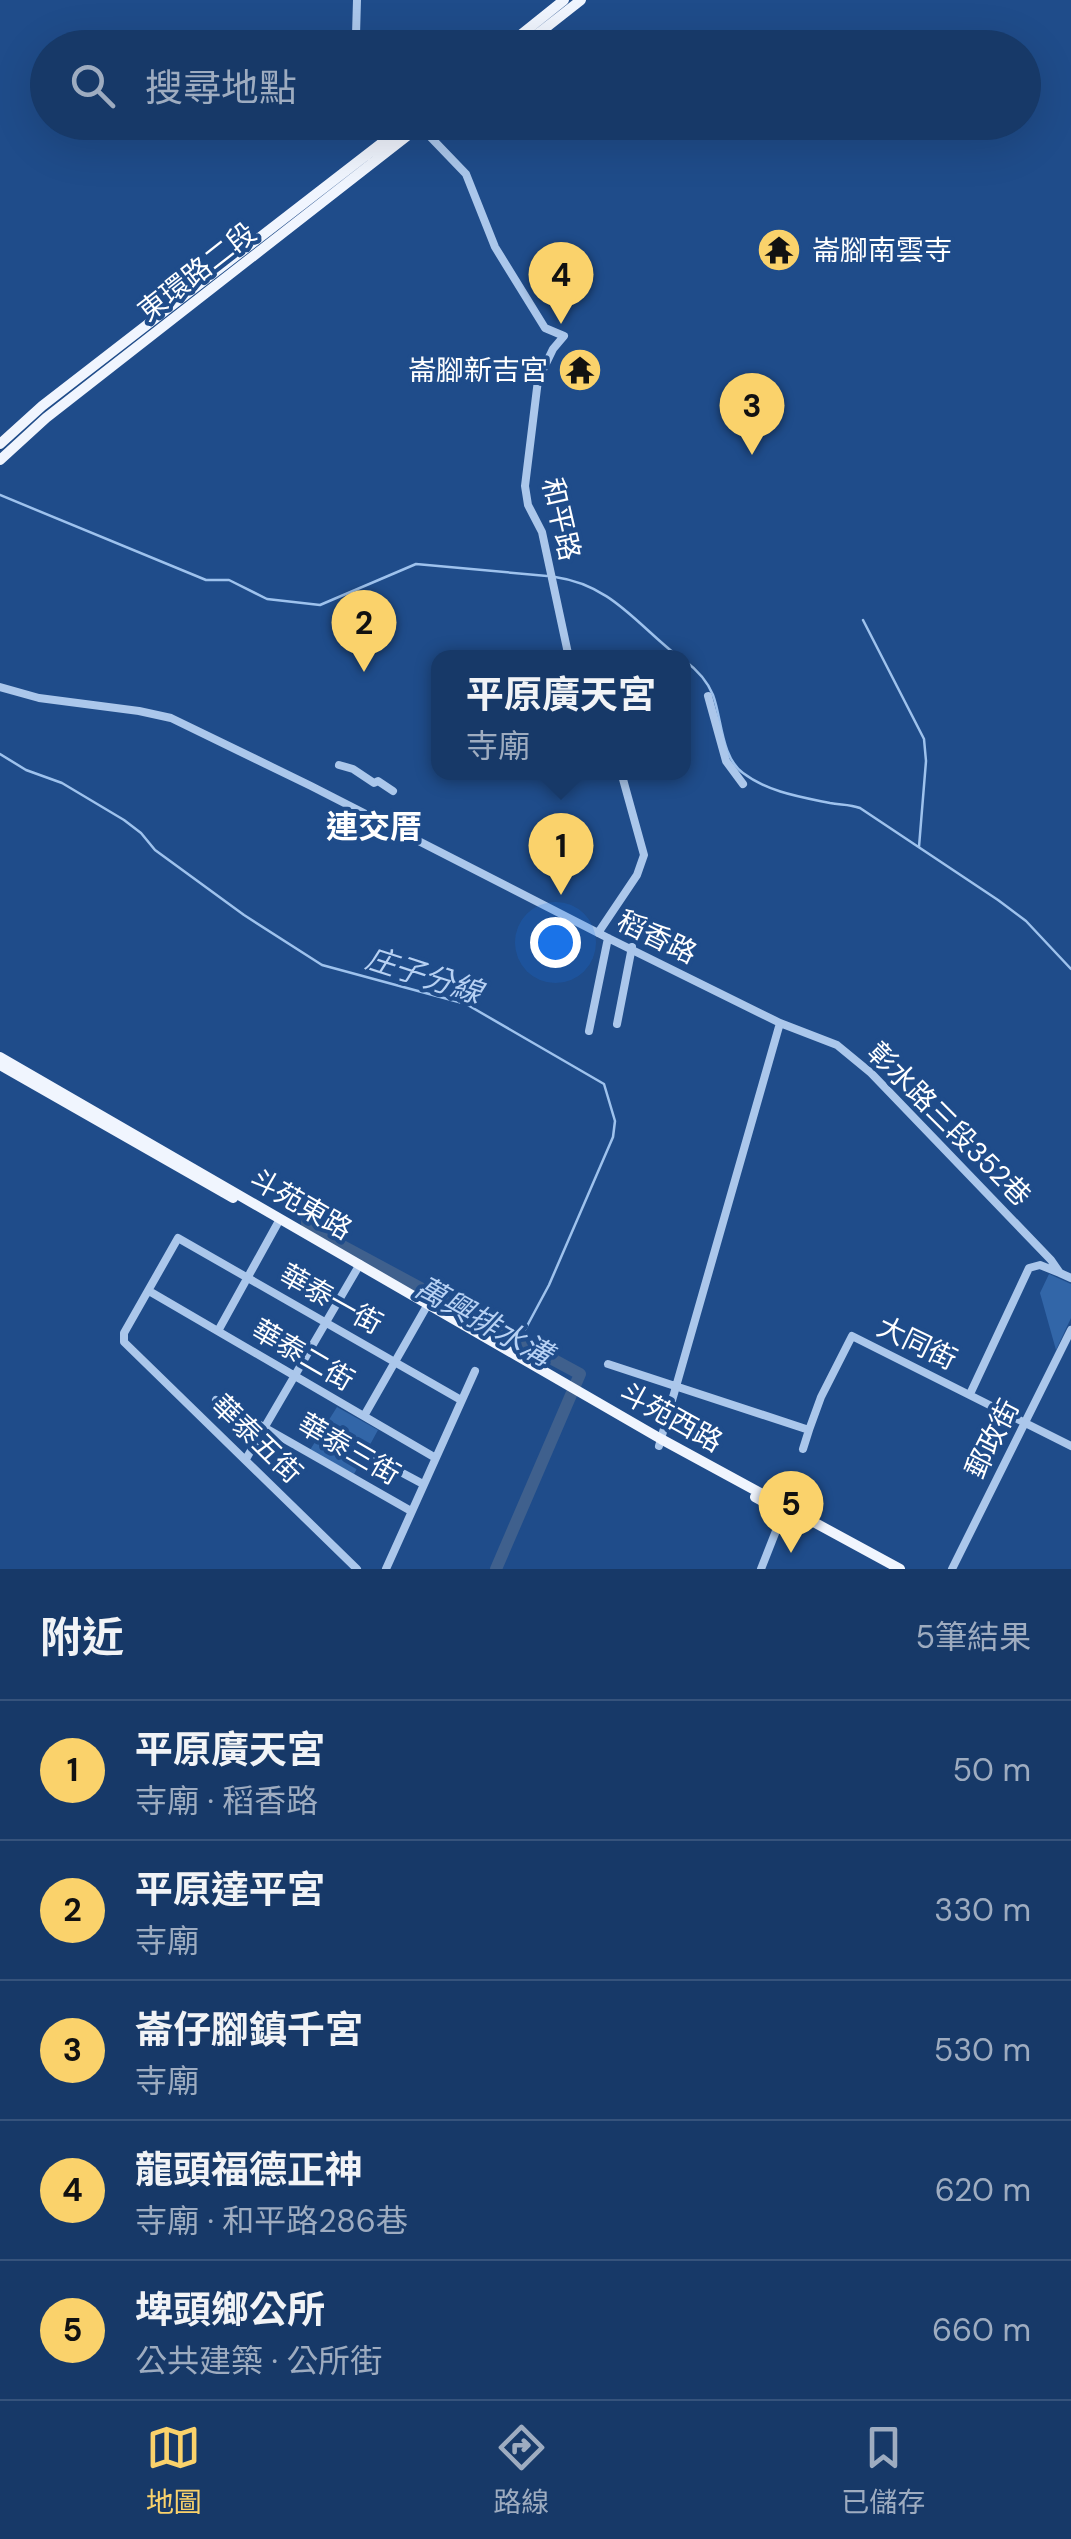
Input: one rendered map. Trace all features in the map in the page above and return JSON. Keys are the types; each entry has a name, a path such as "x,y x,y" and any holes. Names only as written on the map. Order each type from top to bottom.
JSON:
{"main road":[{"path":"526,30 564,0"},
{"path":"543,30 581,0"},
{"name":"東環路二段","path":"0,444 42,406 396,140"},
{"name":"東環路二段","path":"0,460 46,418 397,140"},
{"name":"斗苑東路","path":"0,1057 278,1221"},
{"name":"斗苑東路","path":"0,1065 577,1393"},
{"name":"斗苑西路","path":"577,1393 660,1442 900,1569"},
{"name":"斗苑西路","path":"784,1509 886,1569"}],"street":[{"path":"356,0 356,30"},
{"name":"和平路","path":"433,140 466,174 495,246 545,328 564,336 541,372 525,486 528,504 542,532 567,650"},
{"name":"稻香路","path":"0,687 39,698 139,710 171,718 780,1023"},
{"path":"708,696 726,761 743,784"},
{"path":"339,765 393,791"},
{"path":"598,933 637,875 644,854 623,780"},
{"path":"588,1031 608,938"},
{"path":"617,1024 632,948"},
{"path":"660,1442 780,1023"},
{"name":"彰水路三段352巷","path":"780,1023 837,1046 872,1073 1052,1260 1060,1273 1071,1278"},
{"path":"218,1331 278,1221"},
{"name":"華泰一街","path":"149,1291 178,1238 461,1400"},
{"path":"970,1394 1030,1268 1040,1264 1060,1273"},
{"path":"246,1459 358,1267"},
{"name":"華泰二街","path":"149,1291 434,1457"},
{"name":"華泰五街","path":"149,1291 124,1332 124,1342 357,1569"},
{"path":"364,1416 427,1307"},
{"name":"郵政街","path":"952,1569 1071,1330"},
{"name":"大同街","path":"809,1430 852,1336 1071,1446"},
{"path":"608,1364 809,1430 803,1449"},
{"path":"386,1569 475,1371"},
{"name":"華泰三街","path":"216,1400 411,1511"},
{"path":"365,1453 422,1484"},
{"path":"761,1569 784,1509"}],"shaded area":[{"path":"1049,1274 1071,1284 1071,1318 1056,1350 1040,1293"},
{"path":"337,1407 378,1430 354,1474 310,1450"}],"waterway":[{"path":"0,495 206,580 229,580 267,599 320,605 416,564 547,576"},
{"path":"555,577 575,581 608,597 671,650"},
{"path":"863,620 924,739 926,761 919,847"},
{"path":"691,666 711,690 726,748 743,773 785,793 860,808 1026,921 1071,969"},
{"name":"庄子分線","path":"0,754 26,770 62,783 124,820 155,850 244,915 322,965 466,1004 604,1084 615,1121 613,1137 549,1285 519,1341"},
{"name":"萬興排水溝","path":"307,1223 324,1236 580,1374 496,1569"}],"place":[{"name":"崙腳南雲寺","path":"779,250"},
{"name":"龍頭福德正神","path":"561,324"},
{"name":"崙腳新吉宮","path":"580,370"},
{"name":"崙仔腳鎮千宮","path":"752,455"},
{"name":"平原達平宮","path":"364,672"},
{"name":"平原廣天宮","path":"561,895"},
{"name":"埤頭鄉公所","path":"791,1553"}],"district":[{"name":"連交厝","path":"374,827"}]}
